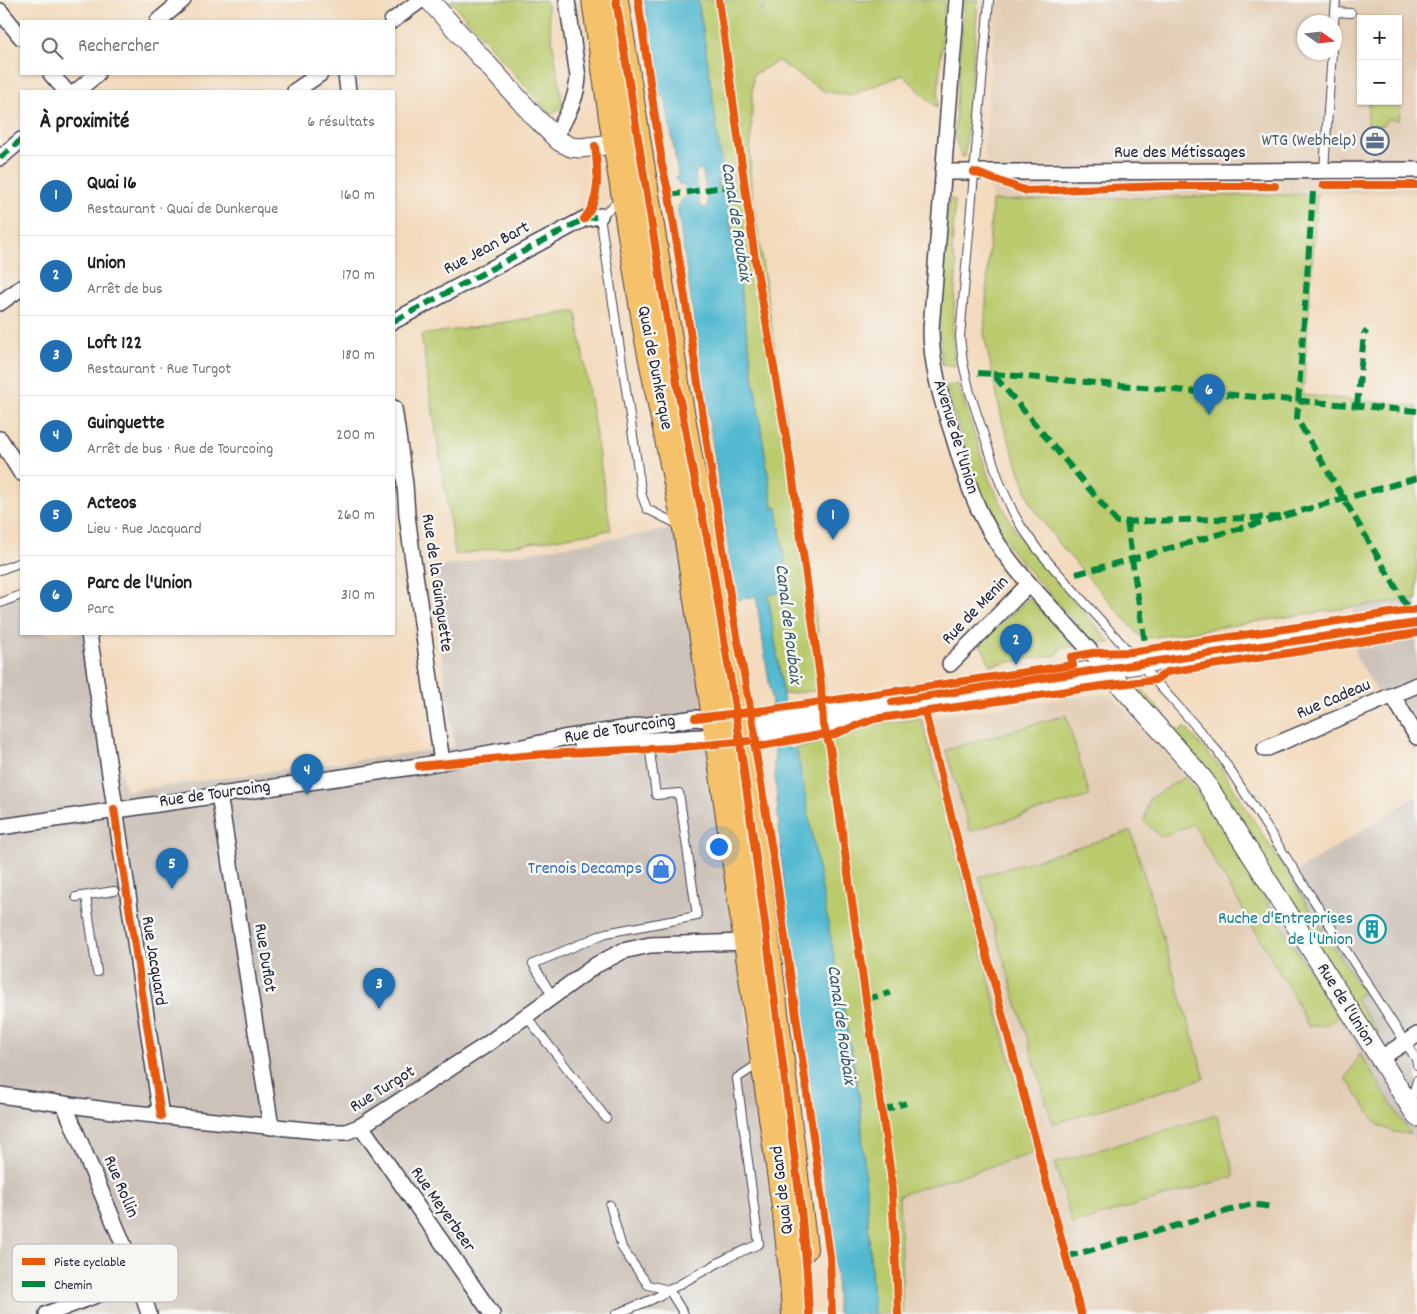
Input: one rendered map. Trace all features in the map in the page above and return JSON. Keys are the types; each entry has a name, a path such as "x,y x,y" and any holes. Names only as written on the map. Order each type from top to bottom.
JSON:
{"main road":[{"name":"Quai de Dunkerque","path":"594,0 627,142 710,552 733,728"},
{"name":"Quai de Dunkerque","path":"616,0 627,142 624,198 647,340 685,528 733,728"},
{"name":"Quai de Gand","path":"733,728 746,942 790,1253 794,1314"},
{"name":"Quai de Gand","path":"733,728 767,940 800,1198 810,1314"}],"street":[{"path":"159,20 183,0"},
{"path":"393,20 421,0"},
{"path":"429,0 555,138 566,145 576,148 627,142"},
{"path":"555,138 570,109 578,77 567,0"},
{"name":"Avenue de l'Union","path":"957,0 931,329 936,382 959,456 979,510 998,544 1029,584 1188,761 1210,790"},
{"path":"0,11 20,36"},
{"path":"52,75 65,90"},
{"path":"78,90 96,75"},
{"path":"296,90 319,75"},
{"path":"346,75 348,90"},
{"path":"0,158 20,141"},
{"name":"Rue des Métissages","path":"943,172 1417,170"},
{"name":"Rue Jean Bart","path":"395,320 584,219 600,216"},
{"path":"0,303 20,289"},
{"name":"Rue de la Guinguette","path":"395,415 412,553 442,762"},
{"path":"0,439 16,452 20,469"},
{"name":"Rue de Menin","path":"950,664 1029,584"},
{"path":"733,728 816,718 835,722 855,713 892,702 1107,670 1137,660 1417,624"},
{"name":"Rue Jacquard","path":"89,635 114,809 121,891 161,1116"},
{"name":"Rue Cadeau","path":"1265,749 1417,686"},
{"path":"1393,696 1417,737"},
{"name":"Rue de Tourcoing","path":"647,739 733,728"},
{"name":"Rue de Tourcoing","path":"0,827 419,766 518,748 647,739 733,728"},
{"name":"Rue de l'Union","path":"1210,790 1413,1112"},
{"name":"Rue Duflot","path":"219,794 271,1127"},
{"name":"Rue Turgot","path":"0,1095 161,1116 336,1133 346,1132 362,1126 475,1053 596,965 623,950 650,945 746,942"},
{"path":"1379,1059 1411,1039"},
{"name":"Rue Rollin","path":"64,1104 123,1244"},
{"name":"Rue Meyerbeer","path":"362,1126 492,1314"},
{"path":"47,1314 78,1302"},
{"name":"Rue Rollin","path":"145,1302 149,1314"}],"lane":[{"path":"989,0 960,337 963,363 970,393 1000,483 1017,520 1038,550 1198,728 1228,766 1411,1039 1416,1062"},
{"path":"1335,15 1336,0"},
{"path":"1335,12 1351,13"},
{"path":"1324,170 1331,60"},
{"path":"624,198 600,216 642,496 647,509 685,528"},
{"path":"0,570 20,562"},
{"path":"0,603 20,595"},
{"path":"1137,660 1417,615"},
{"path":"816,718 835,729 871,714 1107,670"},
{"path":"816,718 1107,670"},
{"path":"419,766 545,754 647,739 656,795 679,793 697,916 606,933 534,964 553,997"},
{"path":"76,897 121,891"},
{"path":"86,896 97,972"},
{"path":"526,1016 606,1118"},
{"path":"616,1314 653,1299 729,1257 759,1244 737,1078 763,1060"},
{"path":"1413,1112 1417,1080"},
{"path":"610,1204 622,1248 648,1285 669,1290 684,1314"}],"shaded area":[{"path":"996,0 1417,0 1417,193 992,201 984,152"},
{"path":"678,528 755,1080 785,1314 0,1314 0,598 20,590 20,635 87,635 126,791 454,747 430,568"},
{"path":"1417,599 1417,754 1356,657 1353,607"},
{"path":"1098,694 1113,697 1166,754 1215,817 1417,1146 1417,1314 903,1314 899,1195 1034,1153 921,718"},
{"path":"1417,796 1417,1146 1262,893"}],"green space":[{"path":"450,0 546,0 563,106 551,115"},
{"path":"698,0 759,0 763,11 765,0 945,0 937,108 903,75 851,95 825,92 778,61 753,75 750,171 752,192 777,365 799,498 826,690 783,694 768,594 789,590 777,508 773,508 726,193 719,192 718,188 717,126"},
{"path":"964,0 978,0 965,157 961,156 954,135"},
{"path":"1369,105 1400,105 1399,120 1387,119 1383,126 1367,125"},
{"path":"1317,194 1303,395 1417,406 1417,599 1142,639 1059,544 1031,504 1003,424 984,335 992,201"},
{"path":"949,199 955,200 952,253 957,264 952,332 955,366 942,364 938,332 939,295"},
{"path":"576,311 611,530 455,555 421,335"},
{"path":"958,384 989,479 1015,531 1043,566 1111,643 1094,644 1014,554 988,515 946,387"},
{"path":"1029,598 1075,647 1062,647 1057,655 990,665 980,643"},
{"path":"1134,690 1143,690 1179,732 1185,727 1220,767 1363,993 1355,998 1379,1034 1374,1037"},
{"path":"1066,715 1090,796 970,831 946,750"},
{"path":"921,718 1034,1153 899,1195 903,1314 874,1314 860,1100 796,748 846,737 863,727"},
{"path":"1185,777 1215,817 1338,1018 1324,1026 1308,1026 1294,997 1193,824 1161,837 1144,821 1149,799"},
{"path":"1131,831 1205,1078 1053,1124 979,877"},
{"path":"1360,1054 1410,1134 1394,1132 1377,1124 1346,1078"},
{"path":"1217,1115 1235,1176 1072,1224 1055,1163"}],"water":[{"name":"Canal de Roubaix","path":"644,0 698,0 723,176 717,180 719,192 726,193 773,508 777,508 789,591 768,595 783,694 788,749 796,748 860,1100 874,1314 837,1314 837,1292 831,1227 787,929 774,763 771,695 756,596 736,600 677,206 679,206 682,199 687,197 685,185 679,184 675,178 678,174 665,97 659,97","holes":["699,168 703,173 708,204 705,209 700,205 695,174"]}],"marked path":[{"path":"0,158 20,141"},
{"path":"669,195 744,184"},
{"path":"1313,192 1297,419 1409,610"},
{"path":"395,320 584,219 600,216"},
{"path":"1357,406 1364,334 1367,331"},
{"path":"978,373 993,374 1117,522 1282,517"},
{"path":"993,374 1417,411"},
{"path":"1076,574 1417,478"},
{"path":"1127,521 1146,649 1142,650"},
{"path":"866,999 890,993"},
{"path":"882,1111 906,1103"},
{"path":"1066,1257 1252,1204 1272,1207"}],"cycle path":[{"path":"616,0 678,389 710,552 736,714 801,1208 809,1314"},
{"path":"638,0 661,161 675,232 732,608 756,740 755,747 777,881 830,1257 832,1314"},
{"path":"719,0 755,259 790,459 821,684 823,724 830,747 891,1175 898,1314"},
{"path":"584,219 596,194 597,165 595,146"},
{"path":"974,172 1027,191 1164,186 1275,186"},
{"path":"1323,185 1417,185"},
{"path":"695,718 766,710 1073,665 1071,657 1093,653 1130,652 1417,609"},
{"path":"892,702 1417,623"},
{"path":"755,747 820,735 832,735 874,719 1155,680 1167,672 1417,633"},
{"path":"925,712 1081,1314"},
{"path":"419,766 545,754 673,748 748,741"},
{"path":"114,809 161,1116"}],"place":[{"name":"WTG (Webhelp)","path":"1375,141"},
{"name":"Parc de l'Union","path":"1209,415"},
{"name":"Quai 16","path":"833,540"},
{"name":"Union","path":"1016,665"},
{"name":"Guinguette","path":"307,795"},
{"name":"Trenois Decamps","path":"661,869"},
{"name":"Acteos","path":"172,889"},
{"name":"Ruche d'Entreprises de l'Union","path":"1372,929"},
{"name":"Loft 122","path":"379,1009"}]}
